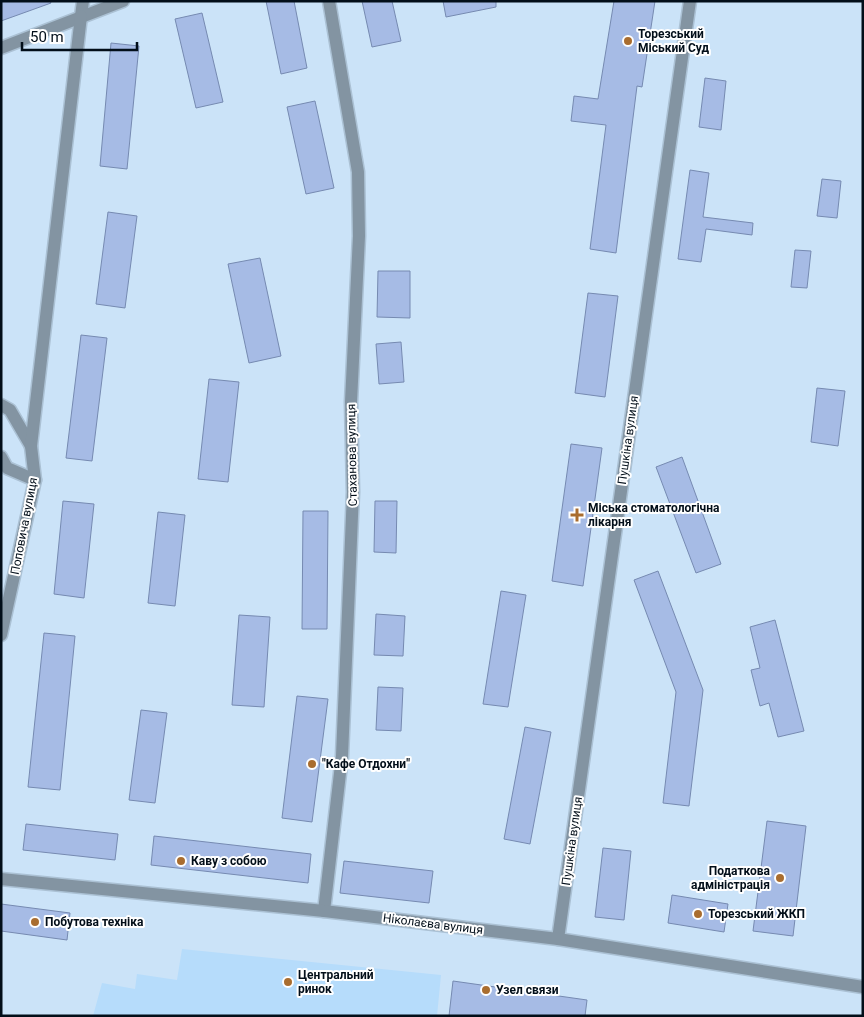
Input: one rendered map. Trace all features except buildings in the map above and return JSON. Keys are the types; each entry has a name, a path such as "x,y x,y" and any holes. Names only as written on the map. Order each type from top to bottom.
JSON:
{"street":[{"path":"32,446 83,1"},
{"path":"1,48 123,1"},
{"name":"Стаханова вулиця","path":"324,911 342,756 353,492 351,402 359,236 358,172 329,1"},
{"name":"Пушкіна вулиця","path":"558,938 690,1"},
{"path":"1,405 10,410 32,446"},
{"name":"Поповича вулиця","path":"1,635 35,480 32,446"},
{"path":"1,458 7,468 35,480"},
{"name":"Ніколаєва вулиця","path":"3,877 558,938 863,988"}],"shaded area":[{"name":"Центральний ринок","path":"182,949 441,975 437,1016 93,1016 102,983 135,989 137,974 177,980"}],"place":[{"name":"Торезський Міський Суд","path":"628,41"},
{"name":"Міська стоматологічна лікарня","path":"577,515"},
{"name":"\"Кафе Отдохни\"","path":"312,764"},
{"name":"Каву з собою","path":"181,861"},
{"name":"Податкова адміністрація","path":"780,878"},
{"name":"Торезський ЖКП","path":"698,914"},
{"name":"Побутова техніка","path":"35,922"},
{"name":"Центральний ринок","path":"288,982"},
{"name":"Узел связи","path":"486,990"}]}
